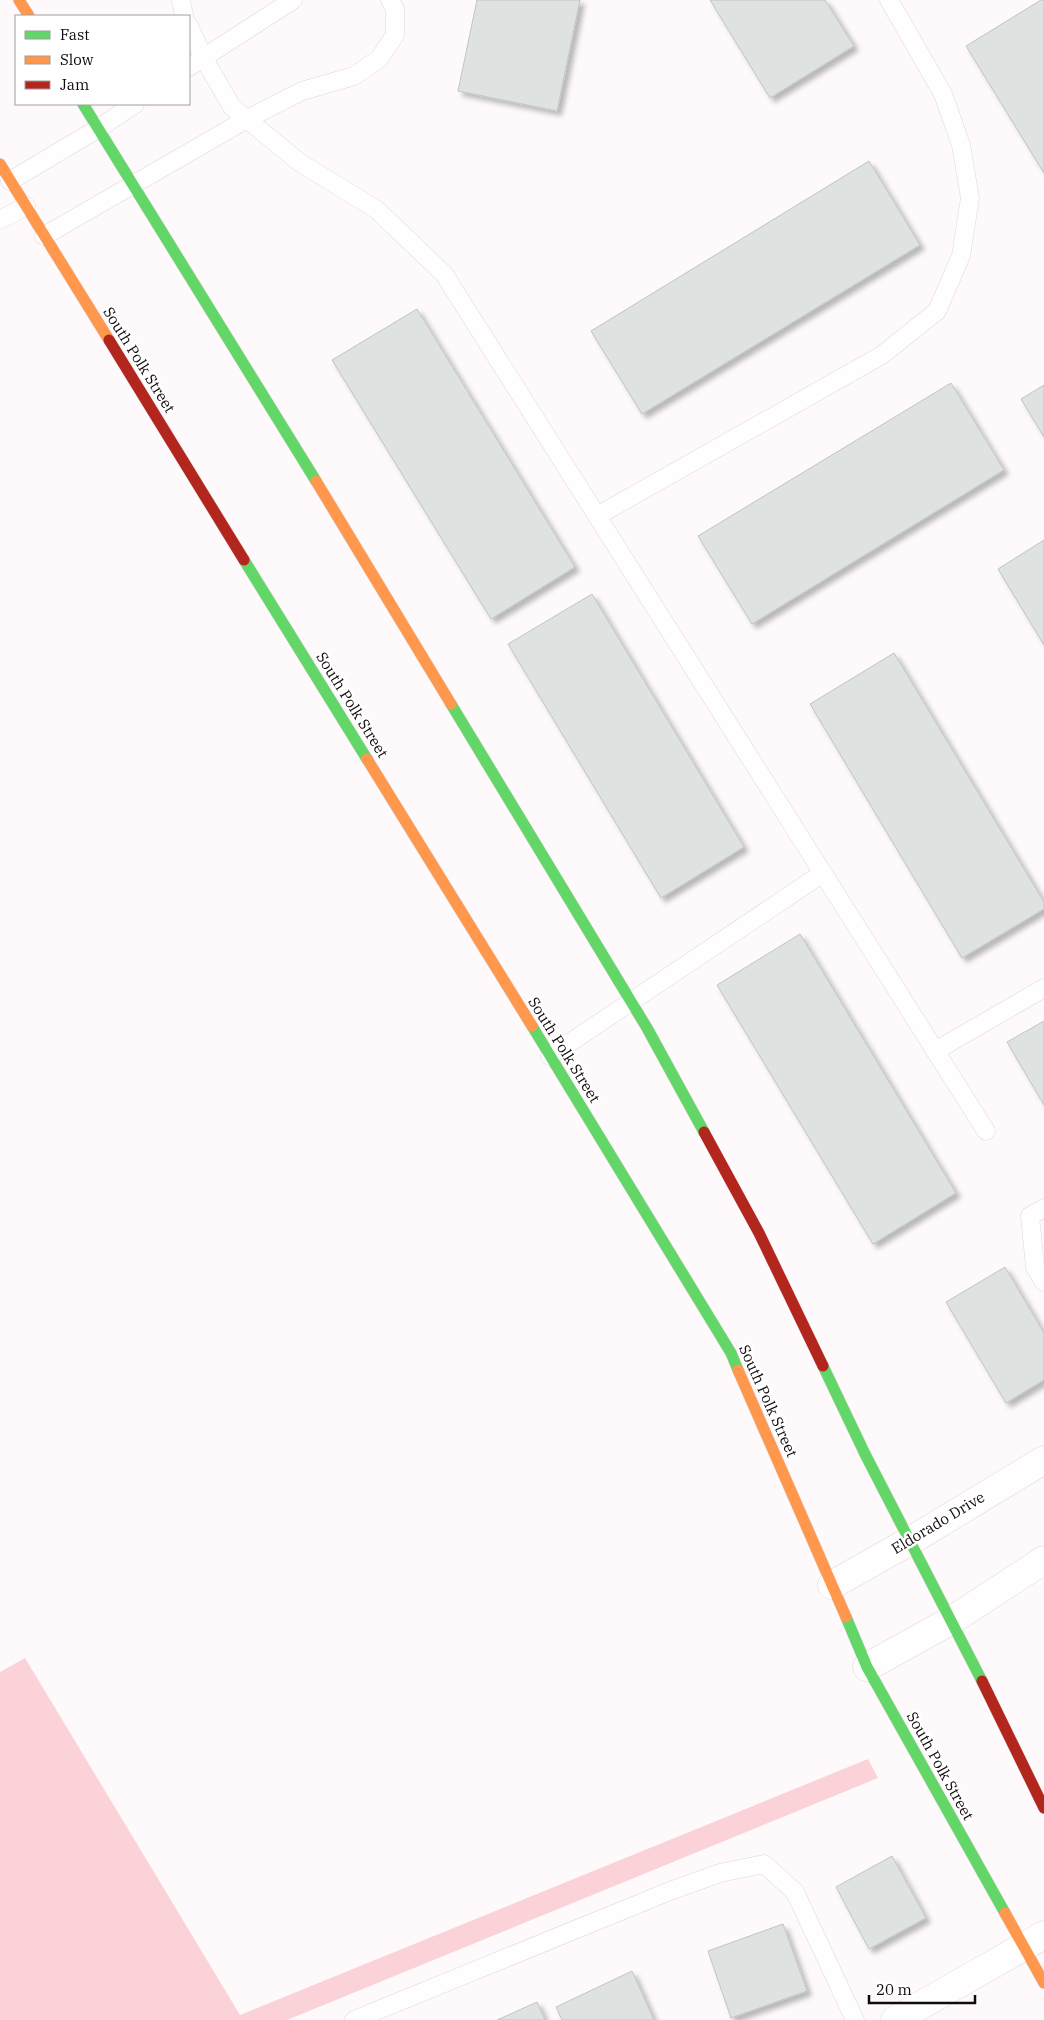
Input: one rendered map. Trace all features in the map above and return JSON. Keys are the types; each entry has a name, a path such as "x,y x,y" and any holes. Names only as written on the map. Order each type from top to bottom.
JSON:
{"main road":[{"path":"19,0 28,15"},
{"path":"84,105 340,520 632,1003 759,1233 864,1454 952,1620 1044,1808"},
{"name":"South Polk Street","path":"0,164 731,1353 867,1667 1034,1940 1044,1983"}],"street":[{"name":"Eldorado Drive","path":"832,1585 1044,1460"},
{"path":"867,1667 952,1620 1044,1560"},
{"path":"895,2020 1034,1940"}],"lane":[{"path":"181,0 184,15"},
{"path":"196,62 293,0"},
{"path":"44,236 134,186 247,119 302,91 354,76 379,60 395,35 395,9 390,0"},
{"path":"597,516 882,355 936,311 961,256 970,198 961,145 943,94 890,0"},
{"path":"190,31 196,62 232,107 299,162 377,210 444,274 986,1132"},
{"path":"10,181 133,105"},
{"path":"0,220 26,206"},
{"path":"550,1056 632,1003 823,873"},
{"path":"935,1051 1044,988"},
{"path":"1044,1208 1030,1216 1035,1267 1044,1282"},
{"path":"354,2020 670,1891 720,1873 764,1864 795,1892 855,2020"}],"shaded area":[{"path":"25,1658 240,2015 868,1759 878,1778 287,2020 0,2020 0,1672"}],"building":[{"path":"477,0 580,0 557,111 458,91"},
{"path":"710,0 825,0 854,46 770,98"},
{"path":"1041,0 1044,0 1044,173 966,46"},
{"path":"869,161 920,245 642,414 591,331"},
{"path":"417,309 575,567 491,619 332,360"},
{"path":"951,383 1004,470 752,624 698,536"},
{"path":"1044,385 1044,437 1021,399"},
{"path":"1044,540 1044,645 998,569"},
{"path":"592,594 744,847 661,898 508,644"},
{"path":"894,653 1044,902 1044,909 962,958 810,704"},
{"path":"800,934 956,1193 873,1244 717,985"},
{"path":"1044,1021 1044,1105 1007,1042"},
{"path":"1005,1267 1044,1333 1044,1380 1006,1403 946,1302"},
{"path":"892,1856 926,1918 869,1949 836,1887"},
{"path":"783,1924 807,1991 731,2018 708,1951"},
{"path":"632,1971 654,2020 562,2020 556,2007"},
{"path":"537,2002 545,2020 497,2020"}],"traffic: fast":[{"path":"84,105 316,481"},
{"path":"244,560 367,759"},
{"path":"451,704 647,1028 704,1132"},
{"path":"532,1026 731,1353 738,1370"},
{"path":"823,1366 865,1454 982,1681"},
{"path":"846,1617 867,1667 1005,1913"}],"traffic: slow":[{"path":"19,0 28,15"},
{"path":"0,164 109,340"},
{"path":"316,481 451,704"},
{"path":"367,759 532,1026"},
{"path":"738,1370 846,1617"},
{"path":"1005,1913 1044,1983"}],"traffic: jam":[{"path":"109,340 244,560"},
{"path":"704,1132 759,1233 823,1366"},
{"path":"982,1681 1044,1808"}]}
